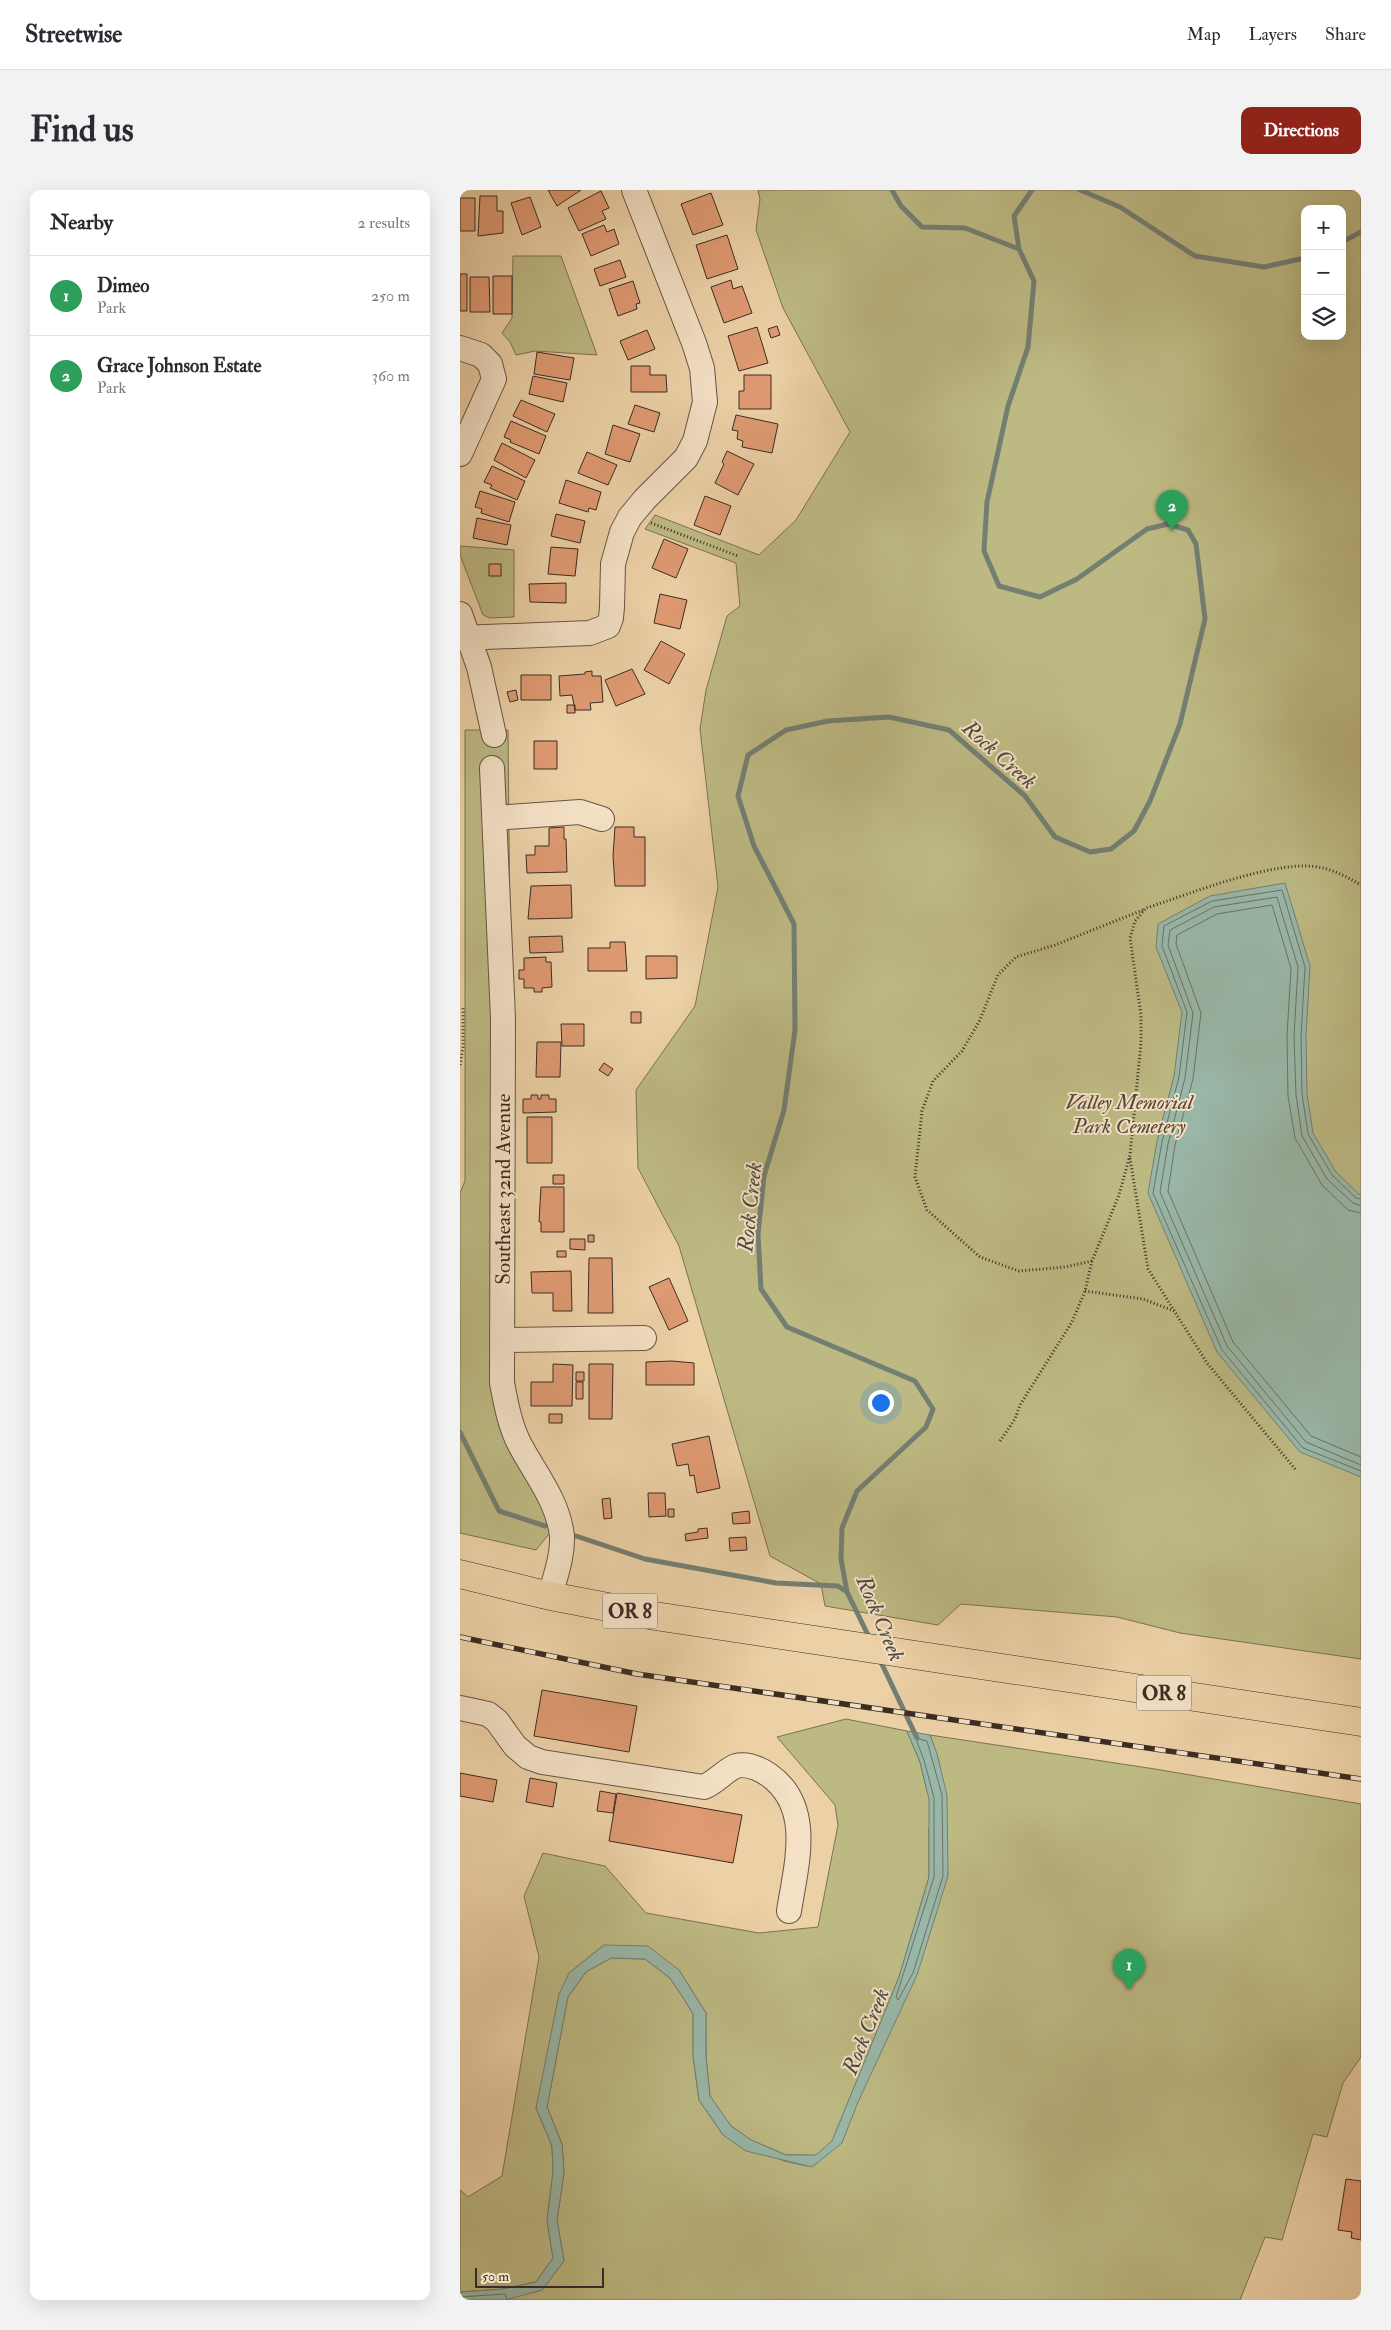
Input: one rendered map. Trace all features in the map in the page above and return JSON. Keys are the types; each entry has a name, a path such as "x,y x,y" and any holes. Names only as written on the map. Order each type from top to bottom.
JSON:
{"main road":[{"name":"OR 8","path":"460,1574 550,1596 655,1616 1361,1722"}],"street":[{"path":"465,637 590,632 608,626 612,607 613,564 622,532 630,516 675,471 695,441 705,402 702,368 634,190"},
{"path":"460,348 481,355 490,364 494,379 460,454"},
{"path":"460,614 465,637 479,667 494,735"},
{"name":"Southeast 32nd Avenue","path":"492,768 503,1018 502,1382 507,1414 519,1444 553,1500 562,1536 561,1556 550,1596"},
{"path":"495,818 580,812 602,819"},
{"path":"502,1340 644,1338"},
{"path":"460,1708 488,1714 497,1721 506,1735 522,1752 528,1757 542,1762 704,1787 715,1783 736,1766 748,1766 761,1770 776,1780 790,1798 799,1821 799,1846 789,1911"}],"path":[{"path":"648,521 738,556"},
{"path":"1092,1261 1065,1267 1019,1271 980,1257 927,1210 915,1177 922,1111 933,1081 962,1050 980,1020 998,976 1016,957 1091,932 1146,908 1268,870 1294,866 1322,868 1347,877 1361,885"},
{"path":"1000,1441 1072,1322 1085,1291 1092,1261 1119,1195 1130,1154 1141,1043 1141,1015 1130,938 1135,921 1146,908"},
{"path":"460,1065 463,1047 463,1008"},
{"path":"1130,1154 1148,1269 1207,1363 1296,1470"},
{"path":"1085,1291 1143,1299 1174,1312"}],"green space":[{"name":"Valley Memorial Park Cemetery","path":"758,190 1361,190 1361,1659 1180,1633 1117,1617 961,1604 938,1625 825,1606 821,1584 770,1556 679,1246 638,1168 636,1090 695,1006 718,887 700,729 706,690 727,616 740,606 736,563 645,529 655,515 759,555 796,520 850,432 783,308 756,230 760,199"},
{"path":"513,256 561,256 597,355 535,351 516,355 510,342 502,333 512,318"},
{"path":"460,546 514,550 514,617 490,618 483,615 460,555"},
{"path":"465,730 508,730 515,1425 561,1519 536,1550 460,1533 460,1193 465,1181"},
{"path":"846,1719 907,1731 920,1762 927,1791 939,1761 930,1735 1155,1769 1361,1804 1361,2057 1343,2083 1327,2137 1313,2134 1282,2240 1265,2237 1240,2300 498,2300 542,2290 564,2261 557,2220 564,2173 562,2144 547,2107 568,1997 586,1972 611,1958 645,1959 670,1978 684,1999 693,2014 693,2056 699,2100 723,2135 784,2161 807,2166 807,2155 786,2155 751,2140 731,2126 710,2096 706,2057 706,2013 679,1970 604,1945 569,1973 536,2108 552,2146 553,2172 547,2220 553,2258 536,2282 503,2289 460,2292 460,2190 468,2197 502,2176 539,1957 524,1896 543,1853 605,1866 646,1913 759,1933 818,1927 838,1825 835,1805 777,1737","holes":["929,1828 934,1897 836,2132 899,1977 929,1877"]}],"water":[{"path":"1285,883 1310,966 1306,1035 1307,1094 1313,1133 1336,1172 1361,1196 1361,1477 1300,1452 1217,1352 1148,1193 1157,1141 1174,1076 1182,1012 1156,947 1158,924 1210,896"},
{"path":"907,1731 930,1735 937,1754 947,1795 948,1876 917,1975 858,2102 842,2143 812,2167 746,2151 723,2135 699,2100 693,2056 693,2014 684,1999 670,1978 645,1959 611,1958 586,1972 568,1997 547,2107 562,2144 564,2173 557,2220 564,2261 542,2290 505,2300 460,2300 460,2292 503,2289 536,2282 553,2258 547,2220 553,2172 552,2146 536,2108 559,1994 569,1973 604,1945 648,1946 679,1970 706,2013 706,2057 710,2096 731,2126 751,2140 786,2155 816,2155 832,2141 899,1977 929,1877 929,1799 920,1762"}],"building":[{"path":"548,190 581,190 557,206"},
{"path":"601,191 609,208 602,211 606,219 579,231 568,208"},
{"path":"711,193 723,225 693,235 681,204"},
{"path":"480,196 497,196 497,211 503,211 503,233 478,236"},
{"path":"530,197 541,227 522,235 511,203"},
{"path":"460,198 475,198 475,231 460,231"},
{"path":"604,225 607,232 614,229 619,244 591,256 582,234"},
{"path":"727,235 738,269 707,279 696,245"},
{"path":"620,260 626,277 600,286 594,269"},
{"path":"460,274 467,274 467,311 460,311"},
{"path":"493,276 512,276 512,314 493,314"},
{"path":"470,277 489,277 490,312 470,312"},
{"path":"731,280 733,289 742,286 752,313 724,323 711,287"},
{"path":"633,281 640,303 636,304 637,309 618,316 609,289"},
{"path":"777,326 780,335 771,338 768,329"},
{"path":"757,327 768,363 739,371 728,336"},
{"path":"647,330 655,349 628,360 620,341"},
{"path":"537,352 574,358 570,380 534,374"},
{"path":"631,366 650,366 650,375 666,375 667,392 631,392"},
{"path":"744,375 771,375 771,409 739,409 739,391 744,391"},
{"path":"533,376 567,383 563,402 529,394"},
{"path":"521,400 555,414 547,432 513,416"},
{"path":"635,405 660,413 654,432 628,424"},
{"path":"736,415 778,424 772,453 742,447 743,441 737,439 738,431 732,430"},
{"path":"511,421 546,436 539,454 510,442 511,440 504,437"},
{"path":"613,425 640,434 630,462 605,454"},
{"path":"502,443 535,460 526,478 494,460"},
{"path":"727,451 754,464 738,495 715,483 724,464 722,462"},
{"path":"587,452 617,465 608,485 578,473"},
{"path":"492,466 525,481 517,500 490,488 492,485 484,482"},
{"path":"566,480 601,492 596,510 589,508 588,512 559,503"},
{"path":"480,491 515,502 509,522 481,513 482,509 475,507"},
{"path":"705,496 731,506 720,535 694,525"},
{"path":"556,514 585,521 580,543 551,536"},
{"path":"477,518 511,525 507,545 473,538"},
{"path":"664,539 688,549 676,578 652,568"},
{"path":"551,547 578,549 575,576 548,574"},
{"path":"489,564 501,564 501,576 489,576"},
{"path":"566,583 566,603 530,602 529,584"},
{"path":"660,594 687,600 680,629 654,623"},
{"path":"661,641 685,654 669,684 644,670"},
{"path":"632,669 645,694 616,706 605,680"},
{"path":"592,671 592,676 601,676 603,702 590,703 591,710 575,710 572,695 560,696 559,676 585,674 585,672"},
{"path":"521,675 551,675 551,700 521,700"},
{"path":"516,690 518,700 510,702 507,692"},
{"path":"567,705 575,705 575,713 567,713"},
{"path":"534,741 557,741 557,769 534,769"},
{"path":"564,827 567,872 527,873 526,855 535,855 535,846 549,846 549,828"},
{"path":"615,827 634,827 634,837 645,837 645,886 615,886 613,856"},
{"path":"571,885 572,918 528,919 531,886"},
{"path":"562,936 563,952 530,953 529,937"},
{"path":"610,942 625,942 627,971 588,971 588,948 610,948"},
{"path":"646,956 677,956 677,978 646,979"},
{"path":"546,957 546,962 551,962 552,987 542,988 542,992 534,992 534,988 524,988 524,979 519,979 519,970 524,970 524,958"},
{"path":"631,1012 641,1012 641,1023 631,1023"},
{"path":"561,1024 584,1024 584,1046 562,1046"},
{"path":"537,1042 561,1042 560,1077 536,1077"},
{"path":"604,1063 613,1069 608,1076 599,1070"},
{"path":"531,1095 538,1095 538,1099 541,1099 541,1095 549,1095 549,1099 556,1099 556,1112 523,1113 523,1099 531,1099"},
{"path":"527,1117 552,1117 552,1163 527,1163"},
{"path":"553,1175 564,1175 564,1184 553,1184"},
{"path":"541,1187 564,1187 564,1232 541,1232 541,1222 539,1222"},
{"path":"588,1235 594,1235 594,1242 588,1242"},
{"path":"570,1239 585,1239 585,1250 570,1249"},
{"path":"557,1251 566,1251 566,1257 557,1257"},
{"path":"589,1258 612,1258 613,1313 588,1313"},
{"path":"571,1271 572,1311 553,1311 553,1293 532,1293 531,1272"},
{"path":"669,1278 688,1321 669,1330 649,1287"},
{"path":"672,1361 694,1363 694,1385 646,1385 646,1362"},
{"path":"553,1364 573,1365 572,1406 531,1406 531,1382 553,1382"},
{"path":"589,1364 613,1364 612,1419 589,1419"},
{"path":"576,1372 584,1372 584,1381 576,1381"},
{"path":"576,1382 583,1382 583,1399 576,1399"},
{"path":"549,1414 562,1414 562,1423 549,1423"},
{"path":"709,1436 720,1488 697,1493 694,1475 690,1476 688,1464 677,1466 672,1444"},
{"path":"648,1493 665,1493 666,1516 649,1517"},
{"path":"610,1498 612,1518 604,1519 602,1499"},
{"path":"668,1509 674,1509 674,1517 668,1517"},
{"path":"749,1511 750,1523 733,1524 732,1513"},
{"path":"707,1528 708,1538 686,1541 685,1534"},
{"path":"746,1537 747,1550 730,1551 729,1538"},
{"path":"542,1690 637,1706 629,1752 534,1736"},
{"path":"460,1773 497,1780 493,1802 460,1796"},
{"path":"530,1778 557,1783 553,1807 526,1802"},
{"path":"600,1791 616,1794 613,1813 597,1811"},
{"path":"617,1793 742,1815 733,1863 609,1841"},
{"path":"1346,2179 1361,2181 1361,2240 1351,2238 1352,2232 1338,2230"}],"waterway":[{"path":"892,190 901,206 922,227 965,228 1019,249"},
{"name":"Rock Creek","path":"870,1639 847,1592 841,1559 842,1528 857,1491 926,1427 933,1409 915,1381 787,1327 761,1289 758,1234 764,1176 784,1110 795,1030 794,924 754,846 738,796 748,755 786,730 828,721 889,717 949,730 1025,796 1055,837 1090,852 1111,849 1134,831 1150,801 1180,724 1205,619 1196,544 1188,530 1168,524 1147,529 1077,579 1040,597 999,586 984,551 987,502 1008,406 1028,347 1034,281 1019,249 1014,216 1032,190"},
{"name":"Rock Creek","path":"1080,190 1120,207 1195,256 1264,267 1301,259"},
{"name":"Rock Creek","path":"1346,240 1361,232"},
{"path":"460,1432 499,1511 545,1526"},
{"path":"576,1536 645,1559 776,1583 838,1586 847,1592"},
{"name":"Rock Creek","path":"879,1658 917,1738"}],"railway":[{"path":"460,1637 637,1674 1361,1779"}],"place":[{"name":"Grace Johnson Estate","path":"1172,531"},
{"name":"Dimeo","path":"1129,1990"}]}
